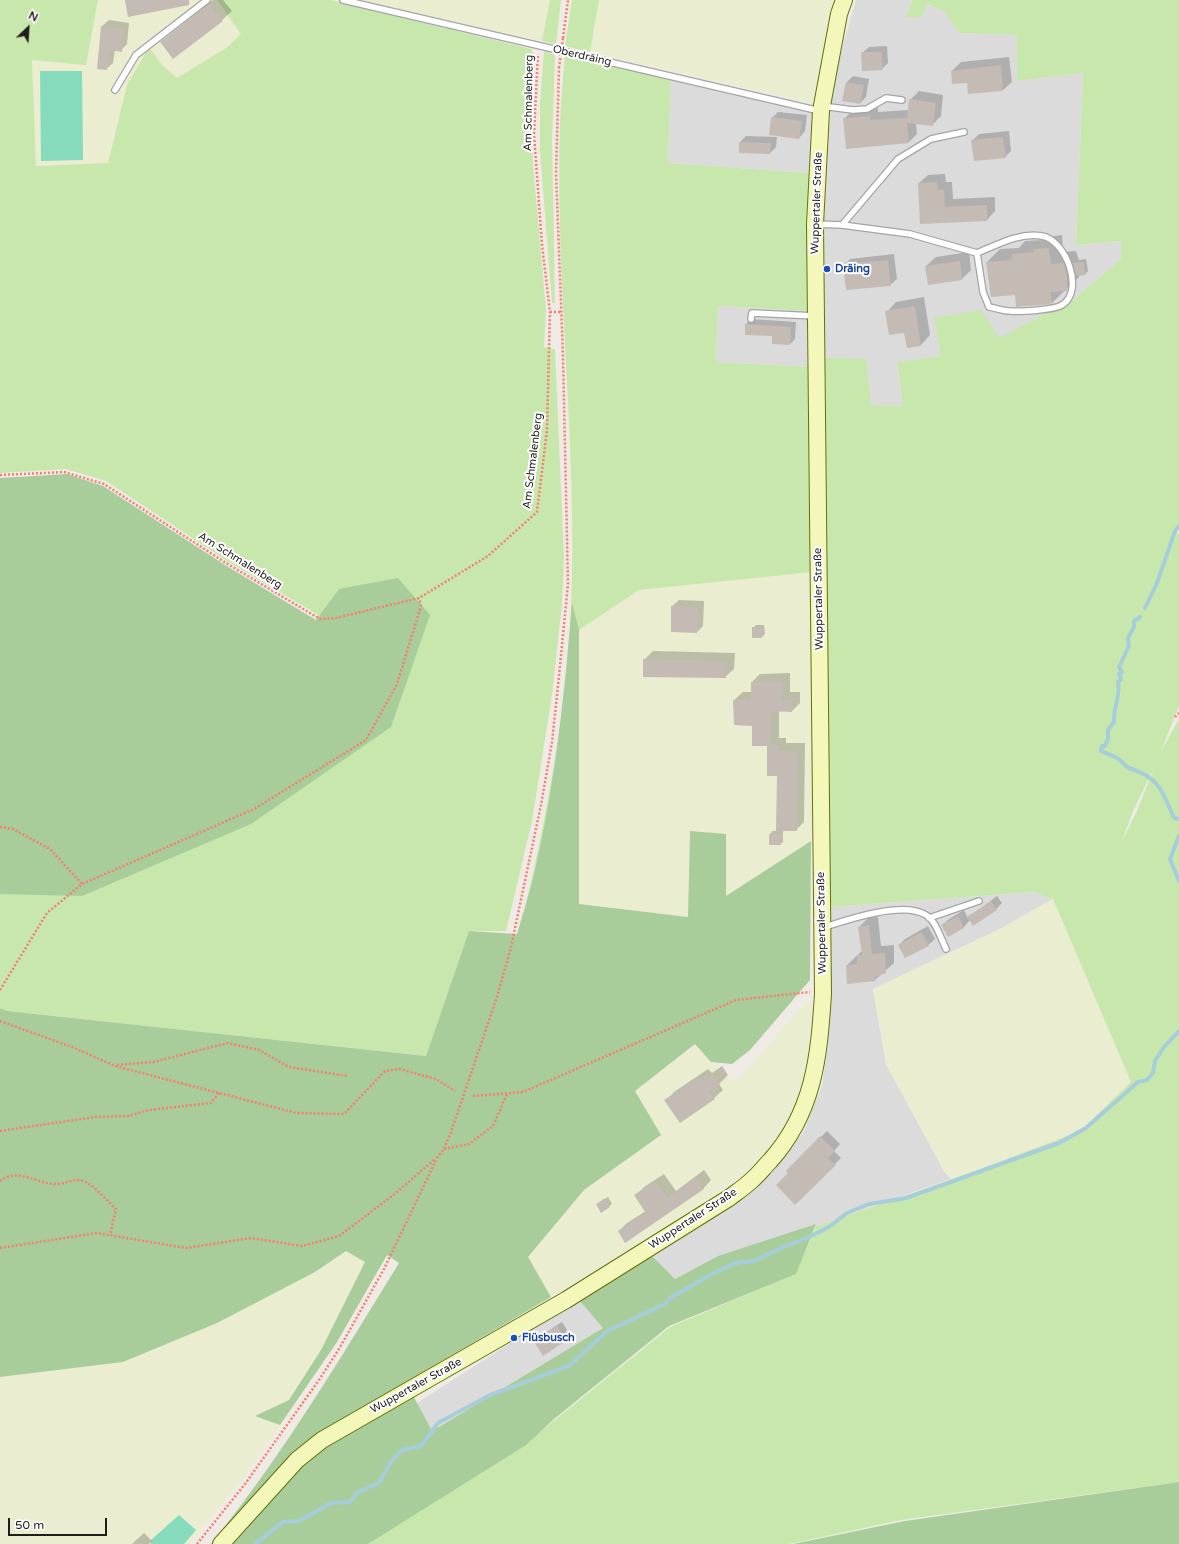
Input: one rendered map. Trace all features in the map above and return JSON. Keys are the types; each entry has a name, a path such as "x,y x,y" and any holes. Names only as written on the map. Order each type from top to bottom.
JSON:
{"main road":[{"name":"Wuppertaler Straße","path":"221,1544 297,1460 322,1440 566,1300 729,1198 754,1179 783,1146 802,1114 814,1075 821,1030 823,994 815,224 822,108 839,14 844,0"}],"lane":[{"path":"115,90 136,55 207,0"},
{"name":"Oberdräing","path":"343,0 822,108 854,110 867,109 886,98 902,100"},
{"path":"842,225 898,159 931,139 964,132"},
{"path":"815,224 842,225 910,234 977,253 1019,237 1042,236 1054,242 1068,258 1072,282 1071,294 1062,305 1045,308 1011,312 989,307 983,292 977,253"},
{"path":"751,319 752,313 816,316"},
{"path":"929,918 979,901"},
{"path":"822,928 845,921 890,912 914,910 929,918 946,949"}],"path":[{"path":"0,1248 97,1233 186,1248 251,1238 302,1246 339,1236 396,1193 437,1158 444,1149 497,997 511,947 534,843 552,742 568,584 563,356 560,312 556,173 559,68 568,0"},
{"name":"Am Schmalenberg","path":"0,475 64,472 104,484 226,563 320,619 336,618 419,598 488,556 536,512 547,430 550,312 542,245 534,134 538,45"},
{"path":"550,312 560,312"},
{"path":"0,990 47,913 82,884 254,809 366,740 397,684 422,606 419,598"},
{"path":"1175,717 1179,713"},
{"path":"0,828 13,829 50,849 82,884"},
{"path":"472,1096 523,1092 736,1000 811,992 823,994"},
{"path":"0,1020 72,1047 115,1066 296,1113 344,1114 385,1071 399,1069 436,1079 455,1091"},
{"path":"115,1066 154,1062 228,1043 259,1050 289,1067 348,1076"},
{"path":"0,1132 95,1117 128,1116 149,1110 211,1102 219,1093"},
{"path":"444,1149 469,1144 493,1126 507,1094"},
{"path":"197,1544 245,1484 319,1380 339,1349 384,1269 437,1158"},
{"path":"0,1181 6,1177 20,1175 55,1184 80,1180 96,1190 116,1209 110,1235"}],"shaded area":[{"path":"856,0 913,0 905,17 926,4 945,12 959,33 1017,35 1017,81 1083,73 1076,245 1122,241 1121,259 1074,299 998,339 941,356 897,363 903,406 871,405 824,358 823,179 834,76"},
{"path":"671,79 814,113 809,173 668,163"},
{"path":"718,306 810,311 810,367 716,362"},
{"path":"1035,892 1053,899 1002,928 873,989 886,1064 944,1171 951,1179 816,1226 718,1256 675,1279 650,1254 750,1190 803,1133 822,1086 828,1042 829,907"},
{"path":"579,1299 603,1328 431,1431 417,1403"}],"green space":[{"path":"0,0 98,0 86,65 32,60 36,166 108,163 127,85 149,47 162,65 177,78 226,48 241,34 217,0 331,0 531,49 533,53 531,115 533,164 546,310 544,347 555,349 564,558 562,604 552,695 532,821 506,931 469,931 426,1056 7,1011 0,1008 0,893 251,824 339,589 320,616 227,561 106,481 66,469 0,473"},
{"path":"98,0 217,0 241,34 226,48 177,78 162,65 150,47 117,123 108,163 36,166 32,60 85,65"},
{"path":"357,0 550,0 542,41"},
{"path":"550,0 561,0 556,44 542,41"},
{"path":"572,0 599,0 590,52 565,46"},
{"path":"599,0 836,0 812,103 590,52"},
{"path":"913,0 1179,0 1179,527 1175,531 1179,534 1179,706 1161,751 1179,719 1179,1482 901,1520 789,1544 367,1544 525,1444 670,1327 795,1274 816,1226 954,1179 1080,1131 1131,1082 1053,899 1034,892 829,907 824,358 866,359 871,405 903,406 897,362 941,356 934,318 981,310 999,338 1074,299 1121,259 1121,241 1076,245 1083,73 1017,81 1017,35 959,33 945,12 927,4 922,17 905,17","holes":["1154,768 1137,811 1122,841 1133,811"]},
{"path":"544,51 555,55 552,139 555,303 552,303 540,151 540,105"},
{"path":"565,55 671,79 668,163 809,173 810,311 718,306 716,362 810,367 809,481 812,572 639,590 579,630 579,904 518,937 529,893 555,758 562,713 570,622 572,576 571,463 562,292 559,179 561,97"},
{"path":"40,71 82,71 83,160 41,161"},
{"path":"67,474 103,486 225,565 316,620 339,589 398,578 430,615 391,727 251,824 82,896 0,894 0,478"},
{"path":"812,572 813,752 811,841 726,896 690,831 688,917 579,904 579,630 639,590"},
{"path":"572,603 579,630 579,904 688,917 690,831 726,834 726,896 811,841 810,980 750,1050 732,1064 711,1062 695,1044 635,1091 661,1135 584,1190 528,1257 551,1297 406,1382 432,1431 603,1328 579,1300 650,1254 675,1279 718,1256 816,1224 796,1274 669,1326 554,1419 526,1445 368,1544 211,1544 237,1511 286,1442 399,1263 387,1255 337,1342 280,1425 255,1416 289,1400 321,1350 365,1262 346,1251 315,1272 217,1323 123,1362 0,1377 0,1008 7,1011 426,1056 469,931 517,934 535,870 550,798 563,700"},
{"path":"1053,899 1131,1082 1080,1131 954,1179 944,1171 886,1064 873,989 1002,928"},
{"path":"810,1000 812,1006 806,1074 794,1108 778,1139 748,1171 690,1213 551,1297 528,1258 584,1190 661,1135 635,1091 696,1044 731,1081 740,1078 795,1014"},
{"path":"346,1251 365,1262 320,1351 289,1400 255,1416 280,1425 240,1482 189,1544 0,1544 0,1377 123,1362 217,1323 315,1272"},
{"path":"1179,1482 1179,1544 793,1544 905,1521"},
{"path":"179,1515 196,1530 184,1544 151,1544 151,1540"}],"building":[{"path":"125,0 189,0 189,5 128,17"},
{"path":"209,4 223,21 173,59 160,42"},
{"path":"101,26 123,29 122,52 110,50 107,70 97,69"},
{"path":"861,52 882,52 883,70 862,71"},
{"path":"1001,65 1003,91 968,94 967,83 952,84 951,71"},
{"path":"846,82 864,85 860,104 842,101"},
{"path":"909,99 936,103 933,126 907,123 909,143 846,149 843,118 870,116 870,120 907,118"},
{"path":"771,117 802,121 799,139 769,135"},
{"path":"1003,137 1006,158 974,161 971,140"},
{"path":"739,142 771,143 770,154 739,153"},
{"path":"937,182 938,190 944,190 945,207 987,205 987,221 920,224 918,183"},
{"path":"1049,248 1051,264 1064,263 1067,277 1067,291 1051,292 1052,304 1016,307 1015,295 991,297 986,262 1012,260 1012,254 1034,252 1034,249"},
{"path":"888,260 891,286 846,290 843,264"},
{"path":"960,261 962,280 928,285 925,266"},
{"path":"1084,262 1085,275 1076,276 1072,263"},
{"path":"915,306 921,346 907,348 904,333 889,335 885,311"},
{"path":"745,324 791,327 790,345 772,344 772,336 745,335"},
{"path":"671,606 698,607 697,633 671,632"},
{"path":"752,627 762,627 762,638 752,638"},
{"path":"643,659 727,661 726,678 643,677"},
{"path":"782,681 782,700 792,700 792,712 771,711 771,745 778,745 778,751 797,751 797,831 776,831 777,776 767,776 767,746 752,746 752,726 734,725 733,700 751,700 751,682"},
{"path":"769,834 781,834 781,845 769,845"},
{"path":"991,901 997,910 973,926 967,917"},
{"path":"958,916 964,928 948,937 941,925"},
{"path":"869,925 872,954 885,953 886,973 875,977 876,981 847,984 846,965 857,964 857,955 862,955 858,927"},
{"path":"921,932 929,946 905,958 898,945"},
{"path":"713,1074 720,1085 709,1092 715,1099 680,1123 664,1100 699,1077 702,1081"},
{"path":"820,1136 835,1151 828,1158 836,1165 795,1205 776,1185 788,1173 786,1171"},
{"path":"695,1178 704,1189 625,1243 618,1231 646,1213 634,1195 655,1181 667,1198"},
{"path":"604,1199 610,1207 601,1213 596,1204"},
{"path":"557,1326 563,1335 561,1337 564,1342 543,1356 533,1340"}],"waterway":[{"path":"1145,608 1157,583 1175,531 1179,526"},
{"path":"1140,617 1134,621 1134,627 1128,638 1129,646 1119,667 1122,672 1119,674 1121,679 1118,682 1119,687 1114,722 1108,730 1108,739 1105,746 1102,746 1101,751 1120,760 1124,765 1154,781 1163,793 1174,818 1179,819"},
{"path":"1179,836 1170,859 1179,881"},
{"path":"255,1544 283,1522 299,1521 331,1503 350,1502 358,1492 379,1483 390,1463 402,1450 421,1446 438,1423 490,1395 569,1366 607,1331 665,1304 670,1298 712,1274 735,1263 754,1261 783,1247 809,1237 829,1227 847,1213 869,1204 906,1198 1059,1143 1086,1128 1138,1082 1147,1080 1153,1073 1155,1061 1164,1047 1179,1031"}],"place":[{"name":"Dräing","path":"827,269"},
{"name":"Flüsbusch","path":"514,1338"}]}
